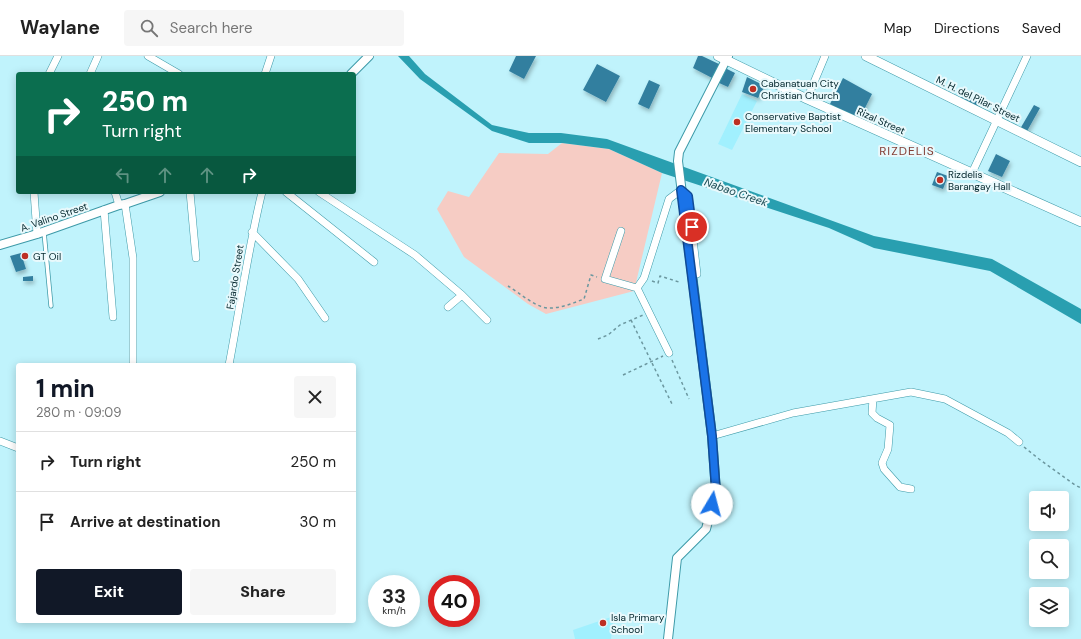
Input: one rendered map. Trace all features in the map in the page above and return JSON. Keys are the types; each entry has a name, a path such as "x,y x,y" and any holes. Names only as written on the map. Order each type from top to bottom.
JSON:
{"main road":[{"name":"M. H. del Pilar Street","path":"866,56 1081,162"},
{"name":"Rizal Street","path":"724,57 807,99 1081,222"}],"street":[{"path":"51,72 58,56"},
{"path":"91,72 98,56"},
{"path":"148,56 176,72"},
{"path":"266,72 271,56"},
{"path":"353,72 369,56"},
{"path":"807,99 825,56"},
{"path":"972,173 1027,56"},
{"path":"668,639 677,558 706,529 716,492 712,436 678,161 679,152 724,57"},
{"path":"680,185 688,196 697,274"},
{"path":"637,288 644,278 670,199 680,185"},
{"path":"34,194 40,233"},
{"path":"116,194 122,204 133,258 133,362"},
{"name":"A. Valino Street","path":"0,245 40,233 154,194"},
{"path":"190,194 196,258"},
{"name":"Fajardo Street","path":"229,363 252,232 262,194"},
{"path":"289,194 374,262"},
{"path":"322,194 415,255 462,295 487,320"},
{"path":"104,210 113,317"},
{"path":"621,231 605,279 637,288"},
{"path":"252,232 298,279 324,318"},
{"path":"637,288 668,354"},
{"path":"448,307 462,295"},
{"path":"712,436 793,413 911,392 945,399 1008,433 1019,442"},
{"path":"873,399 872,413 877,418 890,425 888,449 882,463 884,469 900,487 911,489"},
{"path":"0,441 16,447"}],"lane":[{"path":"40,233 51,306"}],"path":[{"path":"508,286 537,305 549,308 564,306 584,299 591,275 605,279"},
{"path":"644,278 658,283 660,276 679,282"},
{"path":"598,339 608,335 620,325 648,313"},
{"path":"631,320 673,406"},
{"path":"623,375 668,354 689,399"},
{"path":"1019,442 1039,459 1081,488"}],"shaded area":[{"name":"Conservative Baptist Elementary School","path":"742,94 757,101 732,150 718,144"},
{"path":"562,143 609,149 662,173 634,291 546,314 528,304 464,257 437,209 448,191 469,197 499,153 548,154"},
{"name":"Isla Primary School","path":"614,616 611,639 575,639 573,630"}],"water":[{"name":"Nabao Creek","path":"398,56 409,56 425,74 492,125 529,133 561,133 607,139 874,236 992,259 1081,309 1081,324 990,271 874,248 829,228 662,173 609,149 562,143 529,143 492,131 420,79"}],"building":[{"path":"516,56 536,56 524,79 509,71"},
{"path":"698,56 702,56 721,65 714,79 693,68"},
{"path":"597,64 620,76 606,102 583,90"},
{"path":"723,67 735,73 728,87 717,82"},
{"name":"Cabanatuan City Christian Church","path":"747,77 765,86 758,98 742,92"},
{"path":"843,78 872,94 859,120 830,104"},
{"path":"649,80 660,85 649,109 638,104"},
{"path":"963,93 980,101 976,110 959,102"},
{"path":"1034,105 1040,108 1026,133 1020,129"},
{"path":"996,154 1010,161 1002,177 988,171"},
{"name":"Rizdelis Barangay Hall","path":"937,172 948,176 943,189 932,185"},
{"path":"21,253 26,269 16,272 10,256"},
{"path":"33,276 33,281 23,281 23,277"}],"place":[{"name":"Cabanatuan City Christian Church","path":"753,89"},
{"name":"Conservative Baptist Elementary School","path":"737,122"},
{"name":"Rizdelis Barangay Hall","path":"940,180"},
{"name":"GT Oil","path":"25,256"},
{"name":"Isla Primary School","path":"603,623"}],"district":[{"name":"RIZDELIS","path":"907,151"}],"route":[{"path":"692,227 688,196 681,190 712,436 716,492 712,504"}]}
